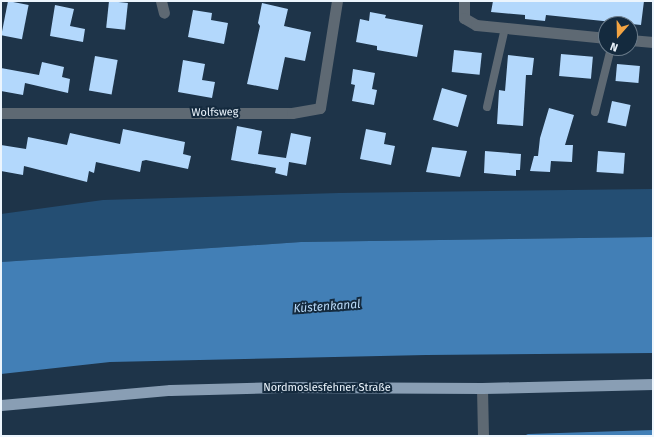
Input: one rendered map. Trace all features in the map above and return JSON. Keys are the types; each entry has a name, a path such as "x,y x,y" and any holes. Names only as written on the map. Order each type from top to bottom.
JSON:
{"main road":[{"name":"Nordmoslesfehner Straße","path":"1,405 170,390 281,387 482,388 653,384"}],"street":[{"path":"162,1 164,13"},
{"name":"Wolfsweg","path":"1,113 292,113 320,108 337,1"},
{"path":"464,1 464,18 476,25 598,37"},
{"path":"638,41 653,42"},
{"path":"482,388 483,436"}],"lane":[{"path":"486,107 505,28"},
{"path":"595,112 609,56"}],"shaded area":[{"path":"653,189 653,237 301,242 1,262 1,214 103,200 339,193"}],"water":[{"name":"Küstenkanal","path":"653,237 653,353 426,355 110,362 1,374 1,262 301,242"}],"building":[{"path":"8,1 29,5 22,39 1,35"},
{"path":"109,1 128,3 125,30 106,28"},
{"path":"493,1 644,1 641,25 638,25 638,16 598,16 598,20 546,15 545,21 525,19 525,15 491,12"},
{"path":"262,3 288,9 284,26 311,32 305,61 285,57 278,90 247,84 260,26 258,23"},
{"path":"55,5 74,9 70,26 85,29 83,42 50,36"},
{"path":"193,10 212,13 211,20 228,23 224,44 188,37"},
{"path":"370,12 386,15 385,18 423,25 417,57 377,50 377,46 356,42 360,19 369,21"},
{"path":"454,50 482,53 480,75 452,72"},
{"path":"561,54 593,57 591,79 559,76"},
{"path":"508,55 534,58 532,75 526,75 523,126 497,124 499,90 505,91"},
{"path":"95,56 118,60 112,94 89,90"},
{"path":"183,60 205,64 202,80 215,82 212,98 178,92"},
{"path":"42,62 64,67 62,77 70,79 68,93 25,83 23,95 1,91 1,68 39,75"},
{"path":"617,64 640,66 638,83 616,81"},
{"path":"353,69 375,73 372,89 377,90 374,105 352,101 355,85 351,84"},
{"path":"442,88 467,95 458,127 433,120"},
{"path":"612,101 631,105 626,126 607,123"},
{"path":"549,108 574,115 565,145 573,145 572,162 551,161 550,172 530,171 534,156 538,156 540,138"},
{"path":"237,126 262,131 258,154 286,158 291,133 311,137 306,165 289,162 287,176 275,173 276,168 231,160"},
{"path":"123,129 185,142 183,154 191,156 188,169 146,160 142,161 140,172 96,162 94,173 89,171 87,182 24,166 23,175 1,171 1,145 26,149 28,137 67,145 70,133 120,144"},
{"path":"366,129 386,133 384,144 395,146 391,165 360,159"},
{"path":"432,147 467,151 460,177 426,172"},
{"path":"485,151 521,154 520,170 516,170 516,176 484,173"},
{"path":"598,151 625,153 623,174 597,172"}],"waterway":[{"path":"528,436 653,432"}]}
